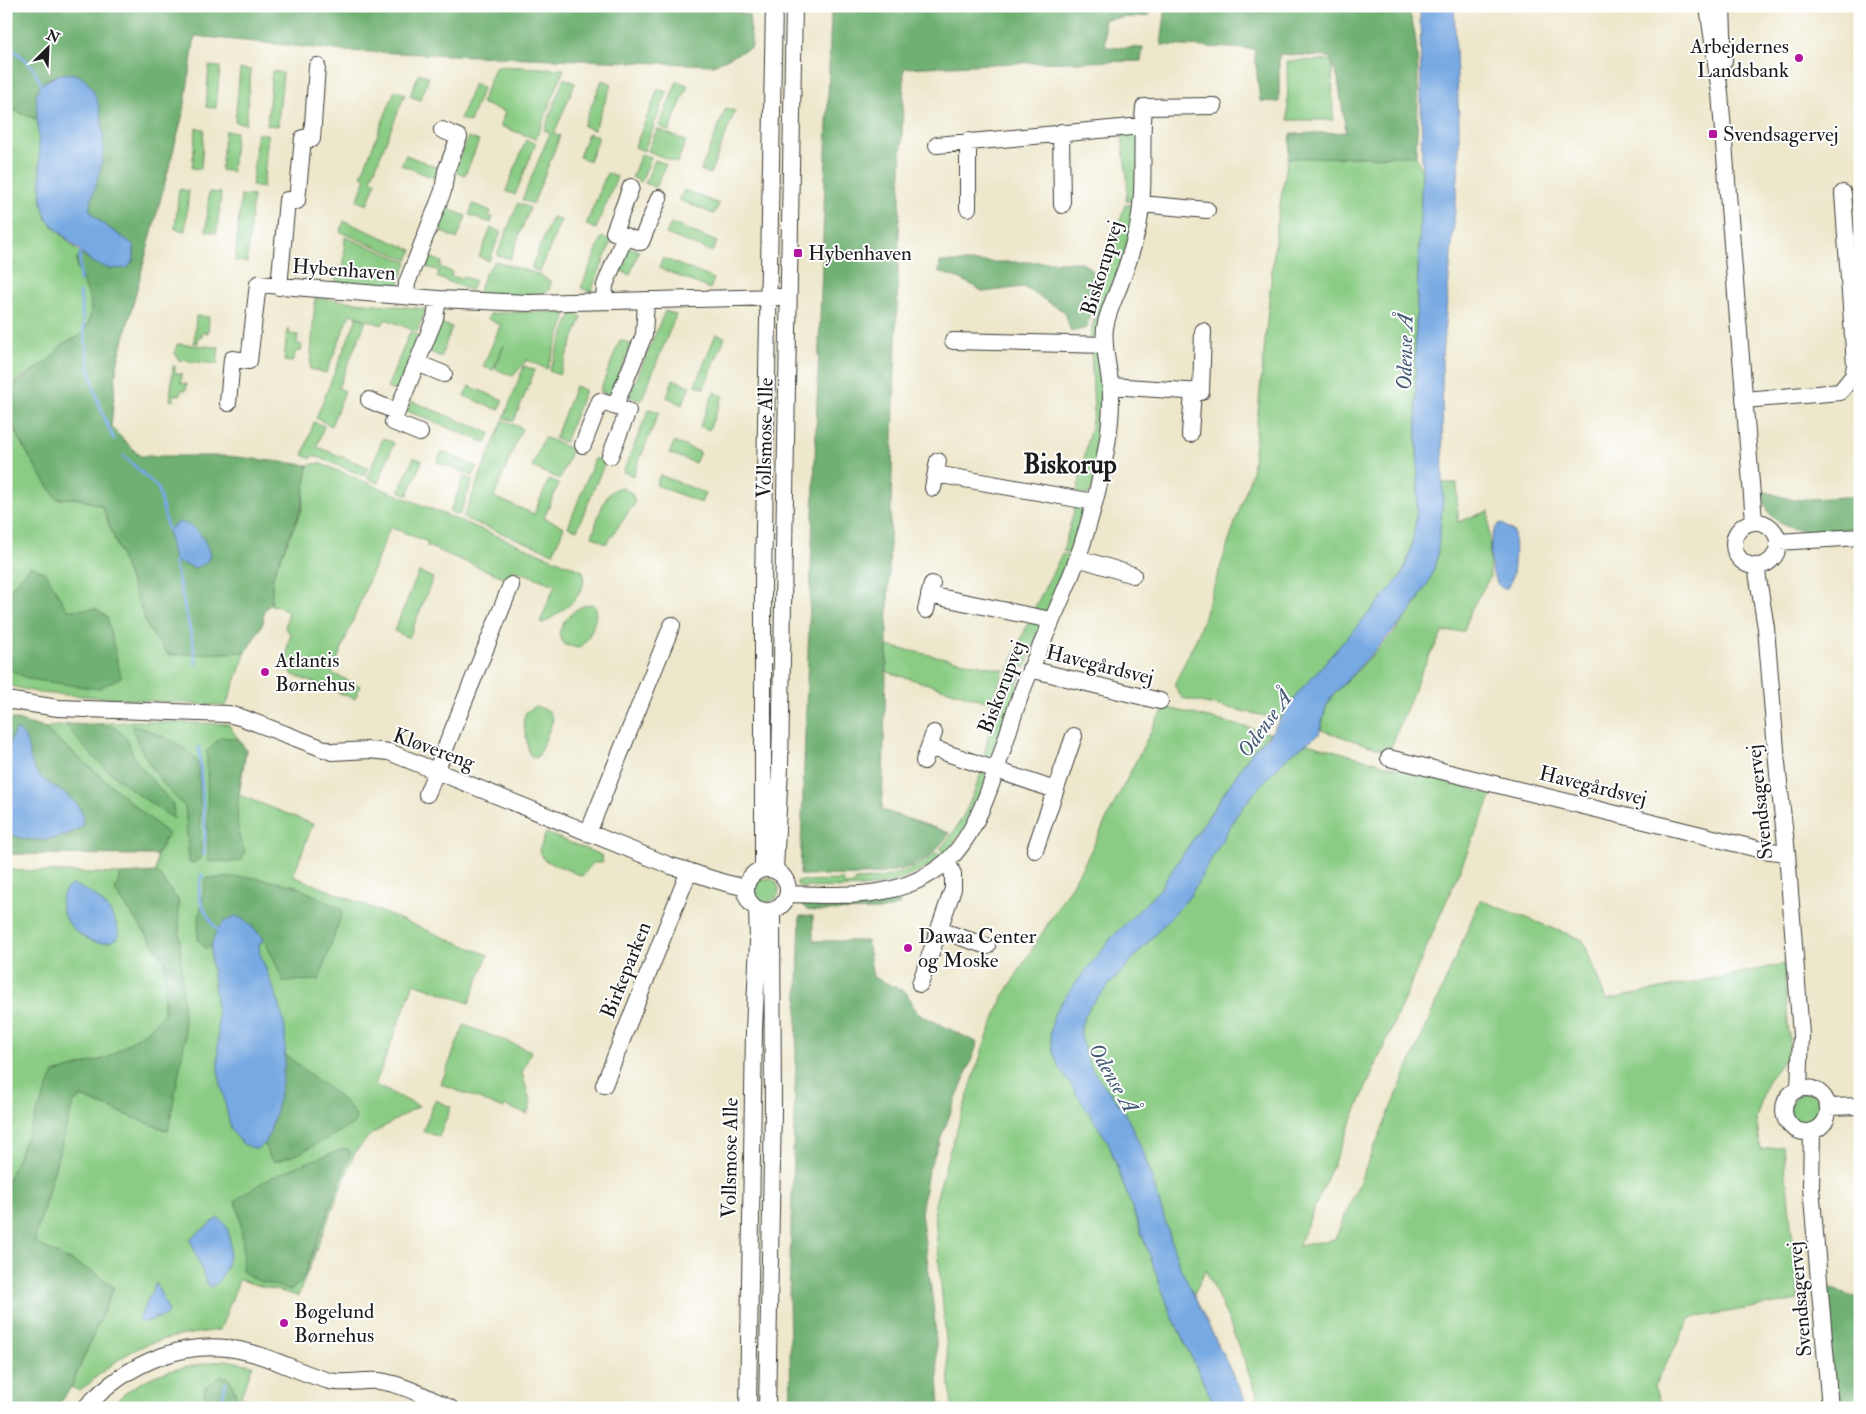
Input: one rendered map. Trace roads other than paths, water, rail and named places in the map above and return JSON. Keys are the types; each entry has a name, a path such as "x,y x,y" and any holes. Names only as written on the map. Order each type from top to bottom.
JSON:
{"street":[{"name":"Vollsmose Alle","path":"769,870 763,591 774,6"},
{"name":"Vollsmose Alle","path":"769,870 780,768 794,6"},
{"path":"1708,6 1720,93 1754,521"},
{"path":"1720,93 1725,75 1722,6"},
{"name":"Hybenhaven","path":"279,287 287,200 297,201 303,138 312,139 316,66"},
{"name":"Biskorupvej","path":"788,894 843,895 904,888 928,876 947,861 964,842 979,816 1030,669 1078,558 1094,502 1110,421 1111,386 1105,345 1105,328 1132,250 1141,204 1144,107 1214,106"},
{"path":"937,145 1061,132 1142,126"},
{"name":"Hybenhaven","path":"406,296 406,283 443,191 446,171 459,137 442,130"},
{"path":"1061,132 1062,205"},
{"path":"968,141 968,208"},
{"path":"631,187 614,232 641,242 659,198"},
{"path":"1744,400 1840,392 1853,376 1855,365 1849,203"},
{"name":"Biskorupvej","path":"1141,204 1207,210"},
{"path":"604,301 605,286 625,236"},
{"name":"Hybenhaven","path":"228,403 232,359 249,361 258,284 438,299 533,303 789,298"},
{"path":"420,433 393,422 435,318 438,299"},
{"path":"615,406 644,335 646,300"},
{"path":"1111,386 1201,392 1203,331"},
{"name":"Biskorupvej","path":"953,339 1105,345"},
{"path":"417,363 444,374"},
{"path":"1190,434 1193,391"},
{"path":"369,400 397,412"},
{"path":"583,445 600,400 628,411 610,456"},
{"path":"936,475 1094,502"},
{"path":"1754,521 1765,523 1773,530 1778,542 1774,557 1765,564 1756,566 1741,561 1733,547 1734,538 1738,530 1745,524 1754,521"},
{"path":"1778,542 1860,536"},
{"path":"1078,558 1133,575"},
{"name":"Svendsagervej","path":"1756,566 1766,628 1778,774 1787,853 1806,1090"},
{"path":"427,794 511,585"},
{"name":"Biskorupvej","path":"929,596 1051,620"},
{"path":"588,833 672,625"},
{"name":"Havegårdsvej","path":"1030,669 1160,701"},
{"name":"Kløvereng","path":"6,700 58,708 228,714 243,718 324,750 341,753 379,750 437,771 671,866 731,886 745,887"},
{"path":"1035,850 1074,736"},
{"name":"Biskorupvej","path":"929,747 1055,790"},
{"name":"Havegårdsvej","path":"1389,758 1762,850 1787,853"},
{"path":"920,984 953,889 953,874 947,861"},
{"path":"769,870 785,878 788,894 783,905 765,910 748,901 745,887 751,876 769,870"},
{"name":"Birkeparken","path":"604,1085 688,871"},
{"name":"Vollsmose Alle","path":"748,1408 754,1039 758,942 765,910"},
{"name":"Vollsmose Alle","path":"765,910 773,1110 767,1408"},
{"path":"939,930 987,946"},
{"path":"1806,1090 1823,1096 1828,1107 1828,1113 1822,1124 1804,1131 1788,1123 1784,1112 1789,1096 1806,1090"},
{"path":"1828,1107 1860,1106"},
{"name":"Svendsagervej","path":"1804,1131 1811,1188 1830,1408"},
{"path":"85,1408 101,1391 125,1372 155,1357 186,1350 225,1348 247,1352 335,1382 362,1379 382,1381 450,1408"}],"water":[{"path":"1420,6 1454,6 1459,124 1459,167 1442,356 1443,499 1437,559 1430,580 1410,613 1332,696 1326,707 1319,734 1286,758 1254,793 1236,816 1190,896 1090,1006 1081,1025 1081,1036 1087,1059 1093,1071 1122,1108 1130,1123 1144,1154 1179,1265 1249,1408 1216,1408 1171,1314 1108,1142 1059,1067 1053,1052 1050,1034 1054,1014 1065,997 1113,936 1159,890 1253,750 1268,737 1298,693 1400,578 1409,557 1414,534 1418,486 1415,351 1422,171"},
{"path":"59,74 75,74 84,79 91,87 96,98 102,125 103,150 101,166 89,209 104,224 134,245 134,259 128,268 110,269 92,262 47,220 42,204 36,94 41,84"},
{"path":"179,522 191,526 200,534 210,556 206,563 195,568 174,561 168,530"},
{"path":"1501,523 1514,532 1515,553 1513,570 1510,584 1507,588 1502,588 1497,583 1493,575 1490,555 1493,535 1496,527"},
{"path":"16,729 21,732 27,742 37,773 67,795 80,809 83,817 82,826 75,831 55,838 32,840 12,835 6,829 6,749"},
{"path":"71,885 88,891 103,903 114,919 119,936 108,942 96,942 84,937 73,928 65,918 61,906 63,895"},
{"path":"235,916 244,919 264,939 259,945 260,954 273,986 285,1032 284,1065 279,1100 265,1144 256,1149 243,1144 231,1130 218,1071 218,1015 211,946 217,930 224,922"},
{"path":"218,1218 225,1223 230,1242 230,1253 223,1274 218,1282 211,1287 208,1286 190,1239"},
{"path":"156,1283 168,1310 167,1315 142,1323 138,1320"}],"waterway":[{"path":"6,45 27,61 41,84"},
{"path":"80,253 80,281"},
{"path":"80,293 93,385 105,420 114,439"},
{"path":"124,456 158,488 168,530"},
{"path":"174,561 196,664"},
{"path":"199,747 205,831 204,855"},
{"path":"202,875 199,891 200,898 205,911 217,930"},
{"path":"220,1408 226,1383"}],"place":[{"name":"Arbejdernes Landsbank","path":"1799,58"},
{"name":"Svendsagervej","path":"1713,134"},
{"name":"Hybenhaven","path":"798,253"},
{"name":"Atlantis Børnehus","path":"265,672"},
{"name":"Dawaa Center og Moske","path":"908,948"},
{"name":"Bøgelund Børnehus","path":"284,1323"}],"district":[{"name":"Biskorup","path":"1070,465"}],"water label":[{"name":"Odense Å","path":"1405,352"},
{"name":"Odense Å","path":"1265,724"},
{"name":"Odense Å","path":"1113,1078"}]}
